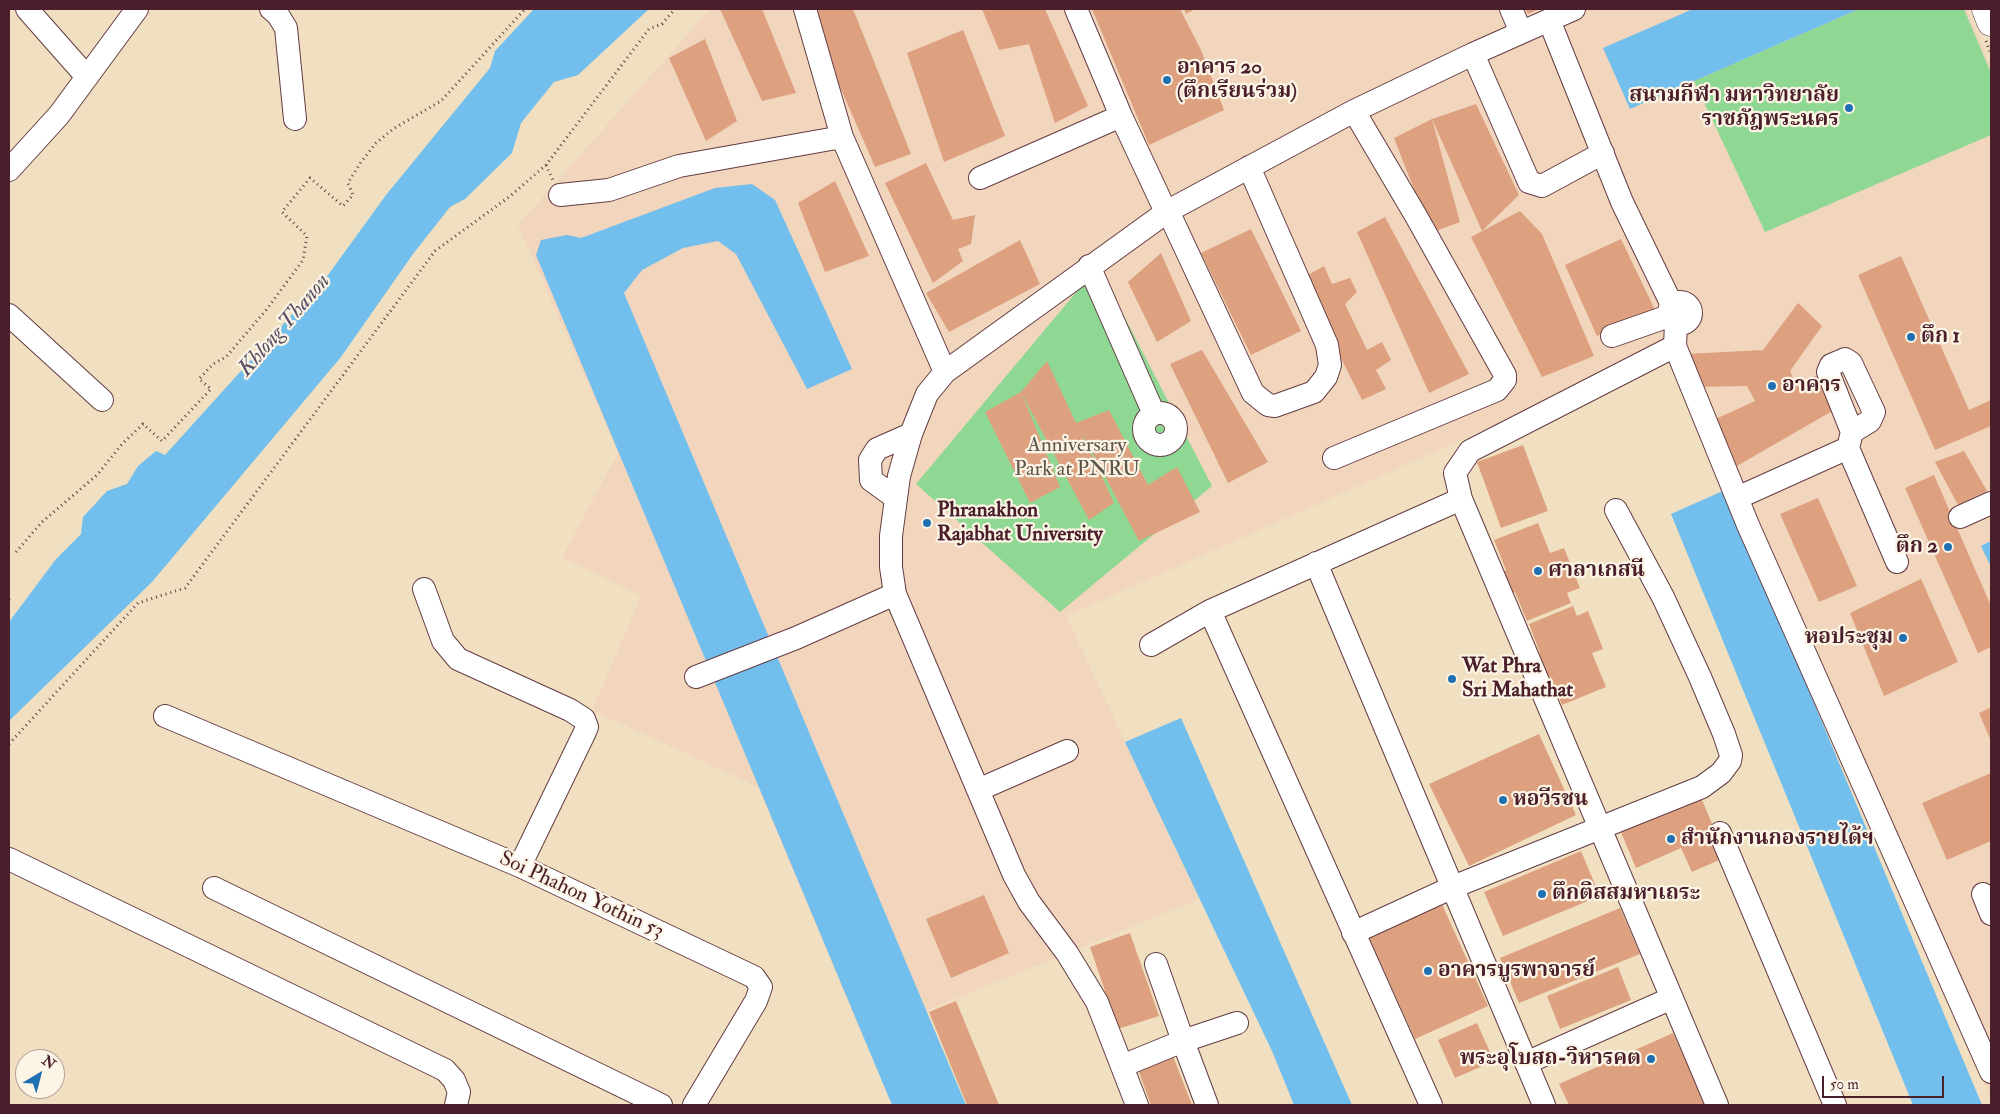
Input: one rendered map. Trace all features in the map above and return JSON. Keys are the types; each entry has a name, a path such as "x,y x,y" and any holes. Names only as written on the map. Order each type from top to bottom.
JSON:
{"main road":[{"path":"1986,9 1991,22"}],"street":[{"path":"27,9 87,77"},
{"path":"271,9 278,15 286,28 295,119"},
{"path":"804,9 842,136 944,372"},
{"path":"1076,9 1121,116 1253,393 1268,405 1275,406 1314,392 1326,377 1330,365 1326,345 1248,167"},
{"path":"1511,9 1521,32"},
{"path":"1137,1105 1097,1002 1068,953 1029,902 1014,875 895,594 891,567 891,544 899,476 911,434 927,394 944,372 1167,212 1354,111 1473,54 1574,9"},
{"path":"9,170 59,115 87,77 129,12"},
{"path":"1549,20 1622,202 1673,315 1675,346 1737,498 1990,1063"},
{"path":"1473,54 1529,182 1542,186 1603,152"},
{"path":"1334,458 1497,390 1505,380 1505,375 1416,216 1354,111"},
{"path":"980,178 1121,116"},
{"path":"560,195 609,190 679,166 842,136"},
{"path":"1090,266 1154,414"},
{"path":"1612,336 1673,315"},
{"path":"9,316 102,400"},
{"path":"1675,346 1470,451 1455,473 1461,499 1717,1105"},
{"path":"896,498 871,480 870,460 877,448 911,434"},
{"path":"1737,498 1850,440 1897,562"},
{"path":"1151,645 1210,611 1461,499"},
{"path":"1960,517 1991,503"},
{"path":"1353,933 1453,887 1598,827 1702,787 1721,773 1730,761 1731,755 1700,677 1663,597 1616,510"},
{"path":"1316,563 1544,1105"},
{"path":"424,589 442,641 458,659 554,702 584,719 587,727 520,866"},
{"path":"701,675 796,638 895,594"},
{"path":"1210,611 1431,1105"},
{"name":"Soi Phahon Yothin 53","path":"165,716 520,866 754,977 761,987 756,1001 694,1105"},
{"path":"978,790 1067,752"},
{"path":"1720,833 1835,1105"},
{"path":"9,858 445,1070 454,1080 459,1092 456,1105"},
{"path":"214,888 661,1105"},
{"path":"1156,964 1207,1105"},
{"path":"1526,1063 1672,998"},
{"path":"1122,1066 1183,1041 1237,1023"}],"path":[{"path":"16,552 42,522 97,475 122,444 143,424 162,441 211,389 200,379 213,364 226,357 261,316 303,260 307,236 282,212 310,178 343,206 353,195 348,183 376,143 393,130 441,101 525,9"},
{"path":"9,744 138,604 185,588 435,251 509,197 546,165 649,29 662,24 675,9"}],"shaded area":[{"name":"Phranakhon Rajabhat University","path":"710,9 1967,9 1991,66 1991,1100 1664,350 1066,616 1199,899 863,1037 758,787 592,710 641,596 562,557 618,453 518,225"}],"green space":[{"name":"สนามกีฬา มหาวิทยาลัย ราชภัฎพระนคร","path":"1859,9 1964,9 1991,73 1991,135 1765,232 1694,81"},
{"name":"Anniversary Park at PNRU","path":"1098,266 1212,486 1060,612 916,484"}],"water":[{"name":"Khlong Thanon","path":"534,9 649,9 578,75 554,82 521,123 512,153 465,199 450,207 413,254 341,357 152,582 10,720 9,622 56,559 81,534 83,517 107,491 127,484 138,466 156,451 165,455 328,275 386,195 490,68 495,51"},
{"path":"1693,9 1859,9 1630,109 1603,48"},
{"path":"752,184 775,200 852,369 807,389 736,254 718,241 683,248 642,270 624,293 966,1105 892,1105 536,255 541,240 567,235 581,238 715,188"},
{"path":"1725,490 1982,1105 1913,1105 1671,514"},
{"path":"1991,541 1991,567 1981,546"},
{"path":"1181,718 1352,1105 1294,1105 1272,1051 1125,742"}],"building":[{"path":"720,9 762,9 796,93 762,101"},
{"path":"806,9 853,9 911,154 875,167"},
{"path":"982,9 1045,9 1088,106 1055,123 1029,44 999,50"},
{"name":"อาคาร 20 (ตึกเรียนร่วม)","path":"1092,9 1180,9 1201,50 1224,110 1149,145"},
{"path":"1184,9 1195,9 1186,14"},
{"path":"1525,9 1539,9 1528,14"},
{"path":"963,30 1005,136 944,162 907,53"},
{"path":"705,39 737,121 706,141 669,58"},
{"path":"1476,104 1519,195 1482,231 1432,119"},
{"path":"1432,119 1460,222 1431,233 1394,138"},
{"path":"926,163 953,220 975,215 971,244 958,249 963,261 933,283 885,183"},
{"path":"835,181 869,256 825,272 798,203"},
{"path":"1520,211 1542,234 1594,356 1542,377 1471,237"},
{"path":"1385,217 1469,374 1429,393 1357,232"},
{"path":"1251,229 1301,331 1251,355 1201,253"},
{"path":"1621,239 1655,310 1597,336 1565,265"},
{"path":"1020,240 1040,284 949,332 926,293"},
{"path":"1161,253 1191,321 1157,342 1128,282"},
{"name":"ตึก 1","path":"1901,256 1969,410 1991,400 1991,426 1935,450 1858,275"},
{"path":"1324,266 1332,284 1350,278 1357,292 1345,304 1367,350 1382,342 1391,360 1376,370 1386,389 1362,400 1301,279"},
{"name":"อาคาร","path":"1798,303 1822,326 1790,371 1797,387 1818,374 1834,410 1730,470 1709,422 1755,401 1747,386 1693,387 1686,354 1763,350"},
{"path":"1202,350 1268,462 1228,483 1170,364"},
{"path":"1047,361 1076,423 1109,410 1148,485 1177,467 1200,512 1139,541 1080,429 1114,503 1089,520 1022,394 1060,487 1030,503 985,412 1021,392"},
{"path":"1523,445 1548,511 1501,528 1477,462"},
{"path":"1964,451 1987,491 1958,505 1935,462"},
{"name":"ตึก 2","path":"1934,475 1991,606 1991,647 1978,653 1905,488"},
{"path":"1818,498 1857,586 1819,602 1780,514"},
{"name":"ศาลาเกสนี","path":"1538,523 1550,553 1564,548 1580,588 1567,593 1571,603 1527,621 1515,592 1508,595 1499,572 1506,570 1494,540"},
{"name":"หอประชุม","path":"1921,579 1958,662 1884,696 1850,613"},
{"path":"1573,606 1577,616 1588,611 1603,649 1592,653 1606,687 1562,705 1550,676 1544,679 1534,655 1540,653 1529,624"},
{"path":"1991,707 1991,741 1979,713"},
{"name":"หอวีรชน","path":"1539,734 1576,815 1469,866 1429,784"},
{"path":"1991,773 1991,841 1947,860 1922,803"},
{"name":"สำนักงานกองรายได้ฯ","path":"1700,795 1726,857 1692,872 1681,848 1636,868 1620,830"},
{"name":"ตึกติสสมหาเถระ","path":"1581,851 1600,896 1503,936 1484,892"},
{"path":"984,895 1009,953 951,978 926,919"},
{"name":"อาคารบูรพาจารย์","path":"1441,902 1488,1006 1415,1039 1368,935"},
{"path":"1620,908 1640,954 1519,1003 1500,958"},
{"path":"1130,933 1159,1016 1118,1029 1090,947"},
{"path":"1618,967 1631,1000 1560,1029 1547,996"},
{"path":"956,1001 999,1105 967,1105 929,1012"},
{"path":"1477,1023 1494,1061 1455,1078 1438,1040"},
{"name":"พระอุโบสถ-วิหารคต","path":"1673,1033 1706,1105 1569,1105 1559,1084"},
{"path":"1171,1051 1192,1105 1151,1105 1136,1064"}],"place":[{"name":"อาคาร 20 (ตึกเรียนร่วม)","path":"1167,80"},
{"name":"สนามกีฬา มหาวิทยาลัย ราชภัฎพระนคร","path":"1849,108"},
{"name":"ตึก 1","path":"1911,337"},
{"name":"อาคาร","path":"1772,386"},
{"name":"Phranakhon Rajabhat University","path":"927,523"},
{"name":"ตึก 2","path":"1948,547"},
{"name":"ศาลาเกสนี","path":"1538,571"},
{"name":"หอประชุม","path":"1903,638"},
{"name":"Wat Phra Sri Mahathat","path":"1452,679"},
{"name":"หอวีรชน","path":"1503,800"},
{"name":"สำนักงานกองรายได้ฯ","path":"1671,839"},
{"name":"ตึกติสสมหาเถระ","path":"1542,894"},
{"name":"อาคารบูรพาจารย์","path":"1428,971"},
{"name":"พระอุโบสถ-วิหารคต","path":"1651,1059"}]}
